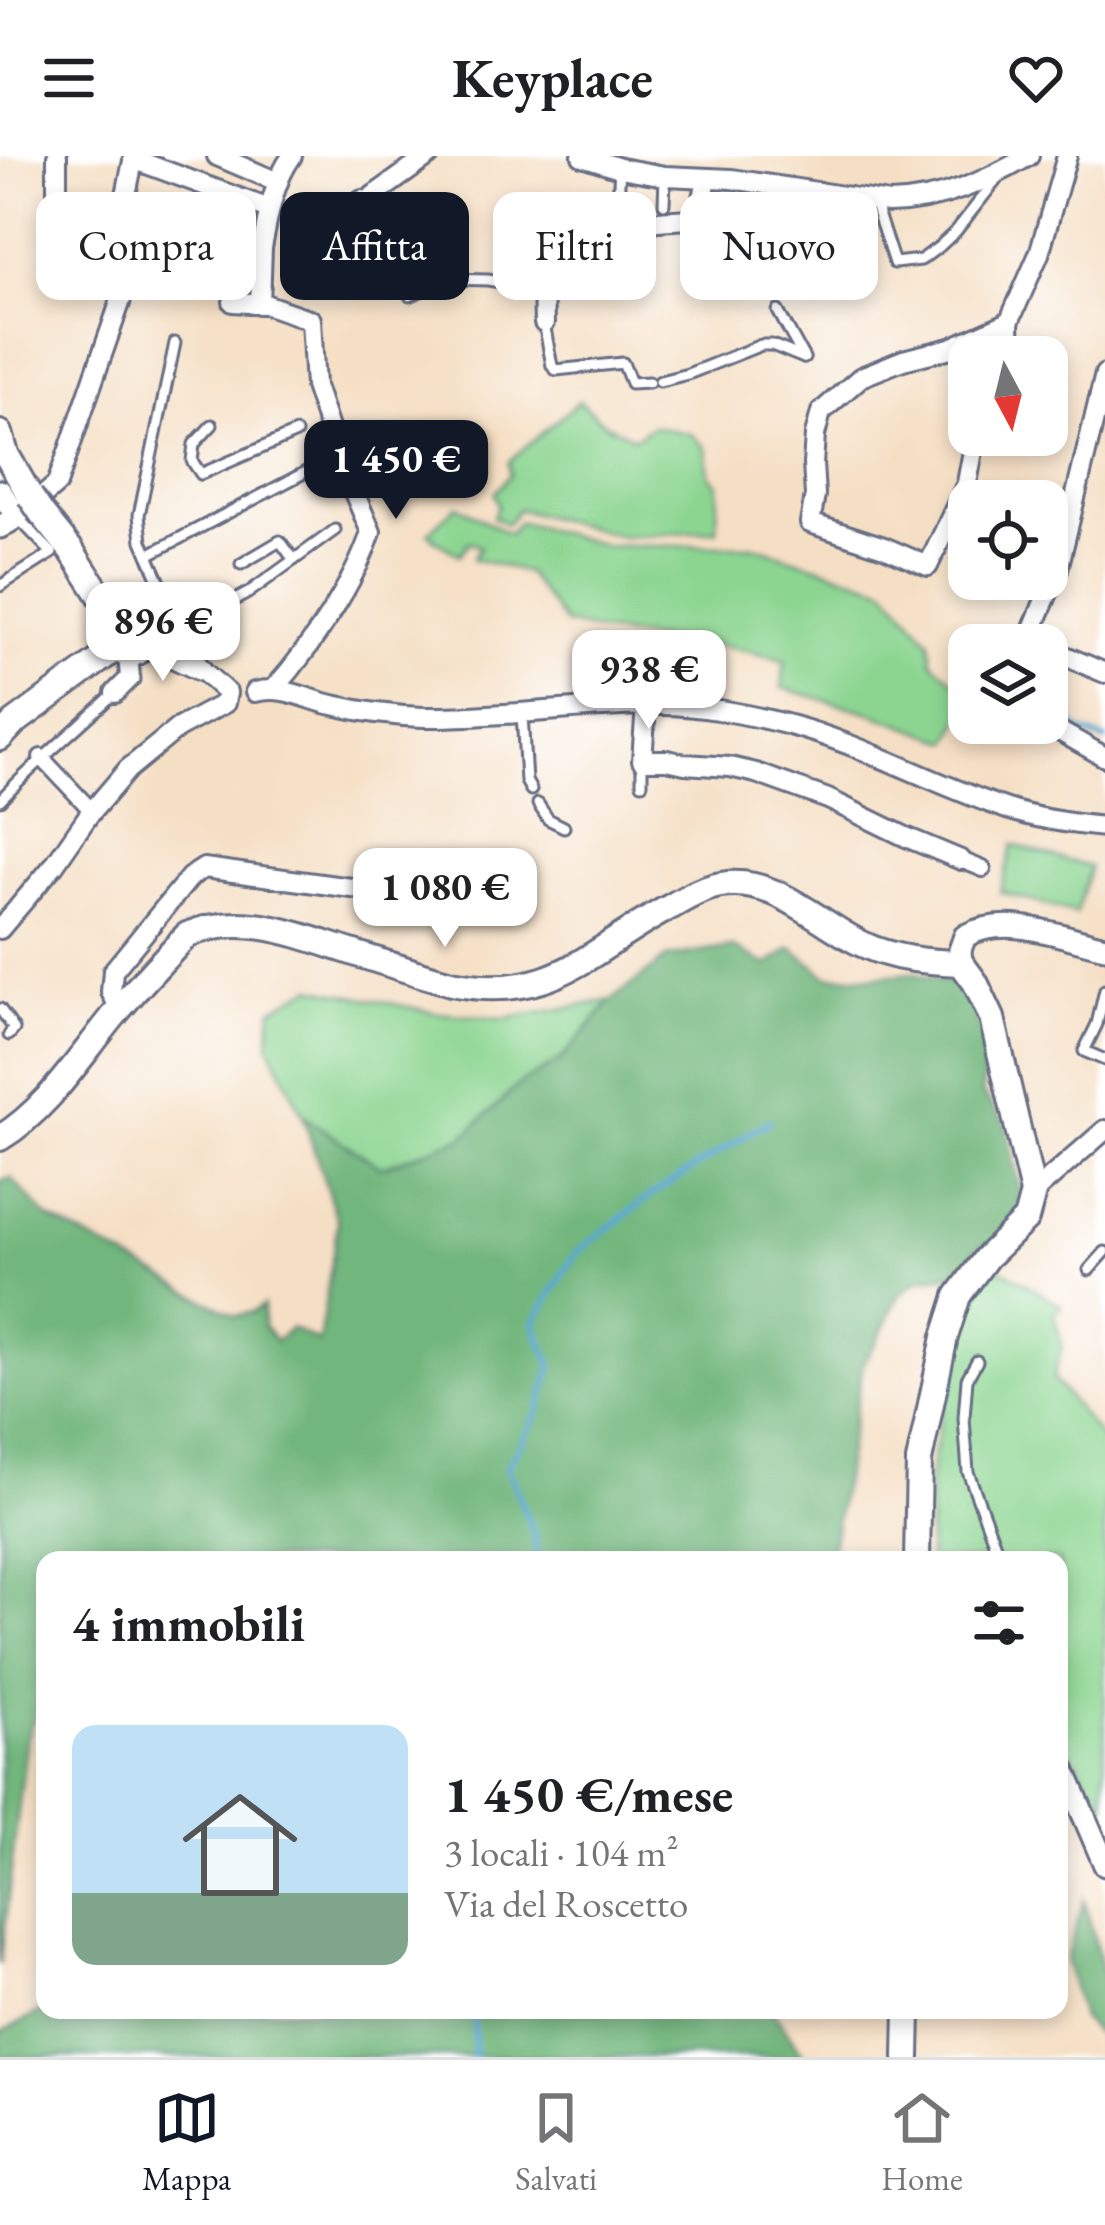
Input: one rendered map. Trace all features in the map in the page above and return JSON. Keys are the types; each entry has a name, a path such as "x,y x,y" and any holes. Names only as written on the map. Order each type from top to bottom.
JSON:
{"main road":[{"path":"0,433 22,514 71,550 118,622 111,638 133,644"},
{"path":"0,738 14,722 133,644"},
{"path":"0,1138 47,1097 187,934 200,929 243,924 274,927 451,982 511,988 575,966 699,891 742,884 766,889 863,945 915,960 961,963 992,1018 1034,1193 1026,1219 988,1256 958,1296 919,1461 917,1551"},
{"path":"907,2057 908,2019"}],"street":[{"path":"57,156 57,192"},
{"path":"217,156 278,182"},
{"path":"260,304 269,208 282,169 292,156"},
{"path":"376,192 429,156"},
{"path":"582,156 665,176 816,192"},
{"path":"878,202 909,202 957,191 1029,156"},
{"path":"1009,336 1009,322 1039,254 1067,156"},
{"path":"127,192 134,157 269,208"},
{"path":"656,221 699,220 707,178"},
{"path":"256,247 262,248"},
{"path":"0,491 22,514 57,484 121,300"},
{"path":"544,300 544,323"},
{"path":"4,914 54,865 128,769 178,728 251,691 324,621 364,554 371,532 358,513 322,422 311,320 260,304 233,302"},
{"path":"978,336 1009,322"},
{"path":"948,349 861,377 821,412 815,435 810,523 928,566 967,483 972,456"},
{"path":"1042,624 1105,374"},
{"path":"112,696 130,678 133,644 175,643 204,672 251,691 374,713 424,717 646,706 705,708 838,740 1010,809 1105,827"},
{"path":"1068,657 1105,673"},
{"path":"646,706 642,760 757,772 983,868"},
{"path":"1068,736 1105,757"},
{"path":"41,758 92,811"},
{"path":"120,1008 112,992 113,971 190,877 204,868 470,904"},
{"path":"961,963 965,936 983,928 1018,926 1105,947"},
{"path":"1034,1193 1105,1130"},
{"path":"1068,1779 1105,1865"}],"lane":[{"path":"618,192 620,168"},
{"path":"878,214 894,263 921,260 956,231 1005,170"},
{"path":"664,205 665,176"},
{"path":"544,323 556,370 623,363 631,383 654,382 688,374 760,345 804,358 778,310"},
{"path":"175,343 139,515 142,542 175,643 335,530"},
{"path":"212,425 194,444 192,461 201,474 296,433"},
{"path":"148,555 338,455"},
{"path":"0,586 52,553 22,514"},
{"path":"241,564 280,542 294,560"},
{"path":"0,800 112,696"},
{"path":"522,714 526,781 532,790"},
{"path":"641,783 642,760"},
{"path":"538,805 548,819 564,827"},
{"path":"1105,991 1084,1052 1105,1060"},
{"path":"0,1010 14,1029 9,1035"},
{"path":"1089,1270 1105,1252"},
{"path":"977,1361 967,1379 968,1472 997,1551"}],"green space":[{"path":"579,401 604,423 635,438 652,426 691,434 706,448 709,475 718,484 717,530 624,537 518,509 507,524 493,517 498,505 494,493 510,475 509,462"},
{"path":"457,505 509,534 519,522 607,546 754,546 886,588 930,641 932,661 948,675 948,741 782,688 785,660 717,645 565,624 526,572 473,559 480,547 469,542 459,555 428,533"},
{"path":"1013,845 1090,867 1076,914 1000,892"},
{"path":"732,947 768,965 792,948 827,976 912,973 954,984 974,1009 986,1051 982,1093 1008,1132 1020,1191 1018,1214 993,1242 979,1246 951,1275 919,1279 899,1295 863,1363 832,1551 36,1551 36,1712 27,1737 0,1965 0,1182 11,1178 47,1217 236,1316 263,1305 263,1326 275,1341 291,1328 319,1342 338,1222 303,1116 381,1167 463,1137 520,1084 561,1060 612,1000 666,958"},
{"path":"312,987 438,1013 504,1019 612,1000 561,1060 520,1084 463,1137 381,1168 303,1116 269,1044 272,1009"},
{"path":"991,1266 1062,1306 1054,1314 1062,1346 1053,1379 1105,1443 1105,1809 1068,1749 1068,1551 929,1551 929,1479 948,1376 970,1303"},
{"path":"1084,1900 1105,1980 1105,2042 1081,2018 1068,1954"},
{"path":"36,2015 36,2019 778,2019 805,2057 0,2057 0,2033"}],"waterway":[{"path":"1068,718 1078,730 1105,740"},
{"path":"537,1551 507,1467 538,1413 552,1366 534,1323 576,1253 654,1193 769,1121"},
{"path":"474,2019 474,2057"}]}
